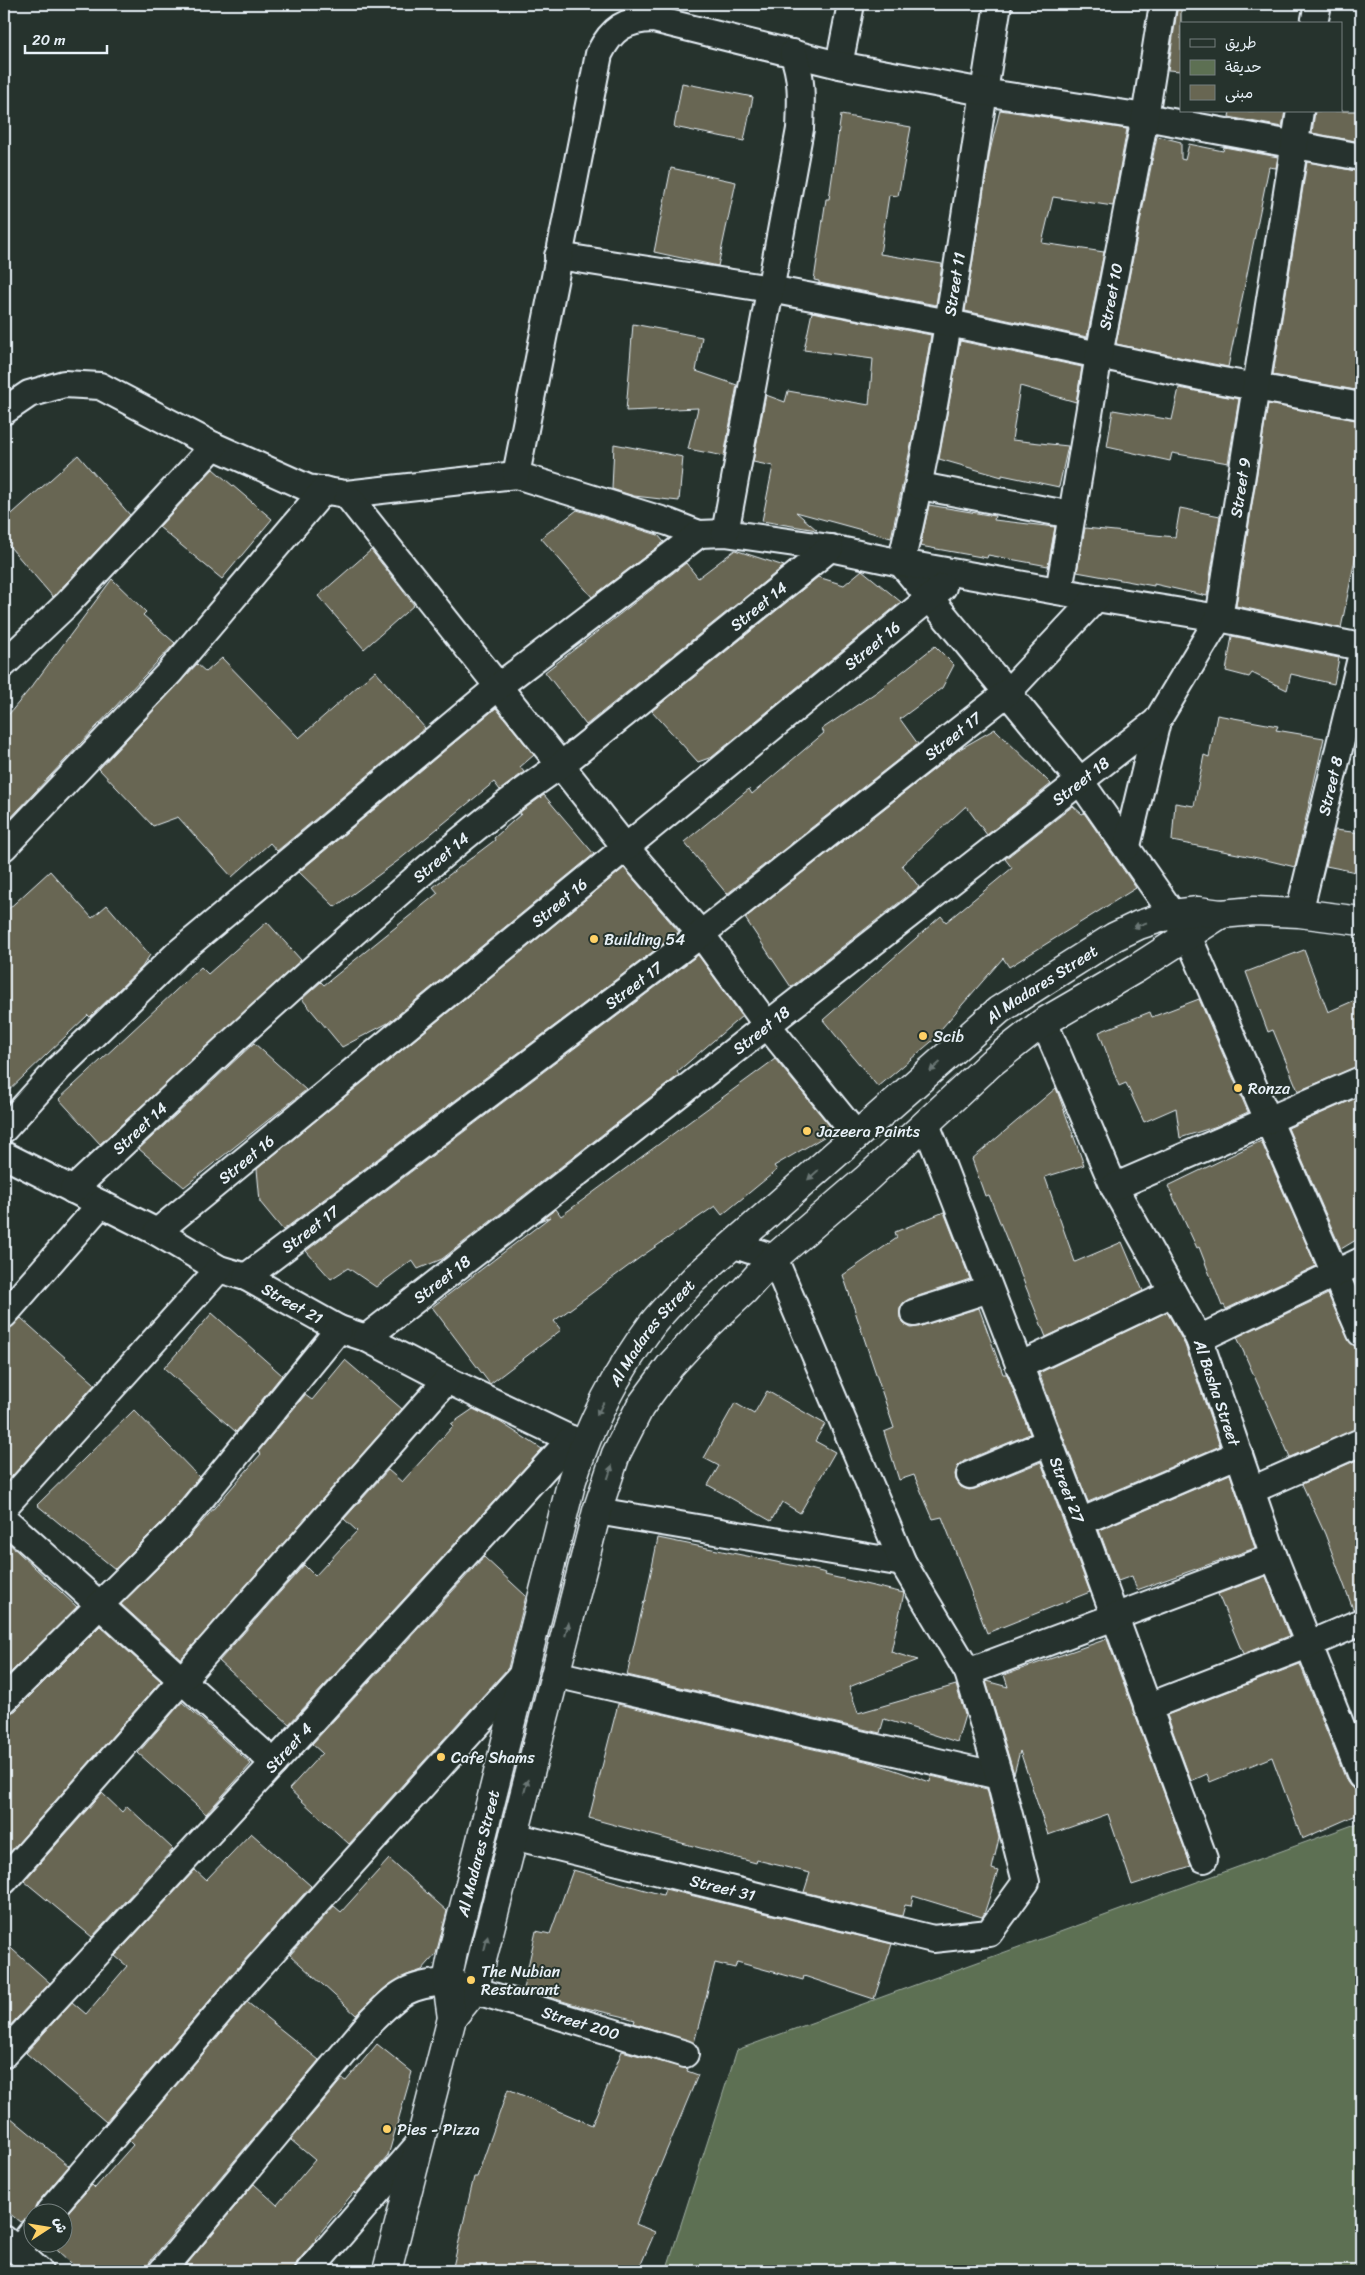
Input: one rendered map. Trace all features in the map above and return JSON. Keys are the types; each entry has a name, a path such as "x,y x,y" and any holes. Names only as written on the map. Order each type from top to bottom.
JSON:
{"street":[{"path":"839,65 851,4"},
{"name":"Street 11","path":"901,563 920,486 949,323 998,4"},
{"name":"Street 10","path":"1059,590 1099,355 1145,117 1163,4"},
{"path":"1314,22 1318,4"},
{"path":"516,475 599,54 607,38 620,26 636,20 653,19 839,65 983,92 1145,117 1361,158"},
{"path":"725,533 800,129 802,91 799,68 792,53"},
{"name":"Street 9","path":"1127,846 1157,722 1219,618 1300,112"},
{"path":"558,256 770,289 1361,406"},
{"path":"4,411 29,394 64,384 100,386 214,446 308,488 335,492 516,475 668,522 699,534 725,533 830,548 901,563 1219,618 1361,647"},
{"path":"4,664 66,605 214,446"},
{"path":"920,486 1072,514"},
{"path":"335,492 499,686 626,848 701,934 767,1025 857,1136"},
{"path":"4,846 170,672 335,492"},
{"path":"4,1129 59,1068 177,954 499,686 699,534"},
{"name":"Street 14","path":"73,1190 243,1030 404,888 532,784 562,765 830,548"},
{"path":"901,563 1080,782 1127,846 1180,925 1361,1333"},
{"name":"Street 16","path":"157,1232 961,573"},
{"name":"Street 17","path":"246,1277 701,934 1008,692 1096,598"},
{"name":"Street 8","path":"1299,913 1361,658"},
{"name":"Street 18","path":"366,1338 1157,722"},
{"name":"Al Madares Street","path":"452,2018 474,1991 597,1511 616,1454 640,1407 682,1353 774,1258 926,1124 991,1063 1044,1022 1137,968 1180,925 1198,911 1221,914 1254,911 1299,913 1361,921"},
{"name":"Al Madares Street","path":"387,2271 452,2018 447,1982 522,1674 572,1480 577,1442 620,1371 654,1322 695,1278 735,1245 999,1010 1114,937 1139,925 1180,925"},
{"name":"Al Basha Street","path":"1044,1022 1114,1187 1199,1339 1274,1557 1361,1776"},
{"path":"1114,1187 1361,1080"},
{"name":"Street 27","path":"926,1124 1080,1522 1204,1859"},
{"name":"Street 21","path":"4,1155 157,1232 219,1268 246,1277 339,1329 366,1338 447,1380 577,1442"},
{"path":"4,1315 101,1204"},
{"path":"555,1674 999,1776 968,1672 903,1563 774,1258 735,1245"},
{"path":"1199,1339 1361,1261"},
{"path":"4,1507 219,1268"},
{"path":"914,1313 989,1289"},
{"path":"1019,1366 1173,1294"},
{"path":"4,1700 99,1603 177,1528 339,1329"},
{"path":"4,1881 447,1380"},
{"name":"Street 4","path":"4,2054 577,1442"},
{"path":"970,1474 1049,1442"},
{"path":"1252,1490 1361,1442"},
{"path":"1080,1522 1240,1454"},
{"path":"597,1511 903,1563"},
{"path":"4,1519 99,1603 180,1680 274,1764"},
{"path":"968,1672 1274,1557"},
{"path":"1147,1707 1310,1644 1361,1622"},
{"path":"58,2202 244,1983 522,1674"},
{"name":"Street 31","path":"513,1836 933,1939 989,1933 1026,1882 999,1776"},
{"path":"162,2271 371,2021 401,1993 420,1984 447,1982"},
{"name":"Street 200","path":"447,1982 685,2054"},
{"path":"309,2271 419,2144"},
{"path":"18,2241 39,2271"}],"green space":[{"path":"1361,1822 1361,2271 666,2271 737,2050"}],"building":[{"path":"1178,4 1181,4 1180,71 1168,70"},
{"path":"682,83 753,97 744,141 674,127"},
{"path":"1000,110 1127,129 1113,206 1053,197 1042,243 1104,252 1087,337 965,311 990,151"},
{"path":"1361,111 1361,142 1312,133 1315,112"},
{"path":"1230,112 1285,112 1282,127 1229,117"},
{"path":"841,115 911,127 898,196 889,195 880,254 942,264 936,305 819,283 819,281 814,280 826,199 829,199"},
{"path":"1157,136 1181,142 1181,159 1185,160 1189,144 1223,151 1224,147 1278,157 1276,168 1269,167 1228,367 1116,344"},
{"path":"1307,162 1361,172 1361,391 1273,375"},
{"path":"671,168 736,182 718,266 654,252"},
{"path":"812,312 931,335 916,422 891,538 796,512 817,530 762,521 773,466 753,462 766,395 785,402 788,391 869,405 873,359 804,350"},
{"path":"633,324 702,337 696,371 737,385 724,456 688,449 698,408 626,411"},
{"path":"960,341 1082,367 1076,402 1020,386 1012,440 1068,446 1059,487 1002,475 1002,477 939,459"},
{"path":"1179,388 1239,399 1228,463 1172,453 1170,461 1107,447 1113,410 1172,420"},
{"path":"1268,404 1361,421 1361,530 1341,628 1236,606"},
{"path":"614,444 683,457 679,501 634,496 612,489"},
{"path":"78,455 130,515 53,597 4,540 4,521"},
{"path":"213,469 272,519 222,579 159,527"},
{"path":"929,505 995,516 994,520 1055,527 1048,566 988,555 987,558 920,546"},
{"path":"1180,508 1220,516 1207,596 1154,584 1154,586 1077,572 1085,528 1175,537"},
{"path":"577,510 658,535 664,542 592,597 541,538"},
{"path":"371,550 414,605 364,649 318,596"},
{"path":"735,550 784,566 586,725 545,672 686,563 698,578"},
{"path":"862,570 901,602 712,757 698,762 652,711 818,577 844,585"},
{"path":"112,579 146,612 143,615 175,643 4,825 4,720 33,685"},
{"path":"1232,636 1339,658 1334,684 1291,674 1287,690 1252,673 1249,677 1226,671"},
{"path":"935,646 954,665 942,688 900,719 918,744 727,894 684,842 749,789 752,794 824,733 822,729 878,691"},
{"path":"222,658 299,738 375,671 425,728 277,851 270,843 232,877 178,817 153,826 99,769 197,664 206,672"},
{"path":"496,708 534,755 520,767 524,772 500,790 494,782 399,860 335,907 299,872"},
{"path":"1217,715 1278,726 1276,730 1324,738 1295,867 1172,841 1175,803 1194,806 1204,755 1209,757"},
{"path":"995,729 1051,784 987,835 966,806 902,865 919,887 791,987 745,918 960,749"},
{"path":"544,795 594,854 388,1023 342,1047 302,999 321,982 324,985 438,893 433,887 495,840 494,838 521,814 520,812"},
{"path":"1073,806 1082,814 1084,813 1136,888 1009,967 1003,958 935,1036 937,1037 878,1087 823,1020 941,916 946,922 1012,868 1005,859"},
{"path":"1335,830 1361,833 1361,873 1326,866"},
{"path":"624,868 679,932 283,1230 260,1202 257,1169"},
{"path":"50,871 92,918 107,905 150,955 142,967 90,1017 88,1015 4,1095 4,913"},
{"path":"267,922 301,960 100,1144 59,1099 201,967 208,974"},
{"path":"1304,950 1328,1012 1353,1001 1361,1014 1361,1065 1298,1091 1273,1030 1268,1032 1246,972"},
{"path":"698,955 742,1016 677,1072 679,1075 442,1259 418,1269 412,1260 376,1287 348,1268 331,1279 306,1251"},
{"path":"1199,999 1248,1112 1217,1126 1180,1138 1176,1108 1144,1122 1126,1083 1119,1086 1099,1032 1150,1012 1152,1017"},
{"path":"254,1043 306,1090 184,1187 139,1149"},
{"path":"775,1059 834,1131 774,1166 777,1170 722,1215 715,1206 642,1256 554,1321 561,1330 490,1384 432,1307 550,1217 540,1221 556,1209 561,1216"},
{"path":"1056,1088 1084,1165 1045,1177 1075,1262 1122,1242 1143,1291 1046,1337 989,1195 985,1196 972,1159"},
{"path":"1361,1096 1361,1237 1341,1249 1288,1128"},
{"path":"1261,1141 1316,1266 1226,1309 1224,1305 1222,1306 1199,1247 1197,1248 1168,1186"},
{"path":"944,1212 970,1279 909,1299 903,1303 900,1309 900,1318 904,1324 911,1328 979,1308 1003,1374 1007,1374 1030,1434 964,1461 958,1466 955,1474 956,1480 961,1487 969,1490 975,1489 1041,1462 1090,1592 987,1633 942,1517 933,1519 914,1475 899,1480 884,1432 894,1428 843,1275 897,1238 895,1232"},
{"path":"1328,1294 1348,1339 1353,1345 1361,1348 1361,1427 1290,1457 1237,1337"},
{"path":"1167,1312 1185,1345 1220,1446 1088,1502 1039,1373"},
{"path":"212,1313 282,1375 236,1432 164,1368"},
{"path":"21,1318 95,1384 4,1485 4,1330 9,1329"},
{"path":"345,1360 402,1409 181,1659 121,1604 189,1537 261,1454 258,1452 305,1395 312,1400"},
{"path":"767,1391 825,1424 815,1441 835,1452 800,1513 782,1502 771,1521 708,1485 719,1466 704,1458 735,1403 754,1414"},
{"path":"473,1409 500,1422 542,1449 289,1724 219,1661 304,1565 315,1576 357,1531 344,1519 388,1470 402,1482 453,1426 451,1424"},
{"path":"134,1410 199,1477 166,1518 115,1569 37,1505"},
{"path":"1357,1460 1361,1470 1361,1607 1353,1609 1325,1534 1302,1484"},
{"path":"1230,1474 1255,1548 1137,1590 1132,1576 1118,1581 1099,1530"},
{"path":"658,1538 806,1568 826,1573 825,1575 904,1593 891,1652 918,1660 849,1687 858,1713 956,1685 965,1715 957,1742 884,1719 880,1733 627,1675"},
{"path":"4,1539 77,1607 4,1679"},
{"path":"484,1557 526,1596 508,1668 349,1844 289,1789 322,1753 312,1744"},
{"path":"1266,1576 1289,1636 1243,1654 1218,1594"},
{"path":"100,1626 161,1681 4,1859 4,1715 15,1711"},
{"path":"1107,1639 1191,1866 1132,1885 1108,1814 1048,1835 1020,1751 1014,1774 986,1681 1008,1687 1004,1675"},
{"path":"1300,1664 1347,1782 1358,1791 1361,1799 1361,1813 1302,1839 1272,1757 1210,1782 1207,1774 1191,1781 1167,1715"},
{"path":"182,1702 251,1764 206,1814 138,1753"},
{"path":"618,1704 874,1763 930,1782 931,1776 987,1789 999,1838 992,1869 998,1871 984,1914 982,1917 913,1896 911,1906 905,1905 902,1916 804,1892 810,1873 757,1860 756,1863 589,1818"},
{"path":"102,1793 122,1812 127,1806 173,1849 92,1937 24,1881"},
{"path":"251,1833 311,1886 233,1973 106,2122 26,2053 72,2002 86,2014 127,1966 115,1956 195,1870 206,1880"},
{"path":"389,1859 447,1911 436,1954 422,1970 407,1975 387,1986 356,2015 290,1955 334,1906 341,1912"},
{"path":"573,1870 663,1895 665,1889 892,1944 874,1999 804,1976 803,1980 737,1962 735,1968 715,1963 694,2043 634,2023 635,2020 582,2007 523,1989 536,1931 550,1934"},
{"path":"4,1942 50,1983 4,2032"},
{"path":"247,2002 319,2060 150,2261 147,2271 80,2271 59,2252 72,2252 72,2208 92,2185 95,2188 133,2145 129,2141"},
{"path":"377,2044 412,2072 388,2156 356,2194 354,2192 315,2239 297,2262 294,2271 186,2271 183,2269 254,2184 277,2205 315,2160 291,2140 342,2079 346,2081"},
{"path":"622,2051 688,2069 687,2071 698,2075 636,2224 655,2232 638,2271 452,2271 474,2177 477,2177 508,2089 592,2125"},
{"path":"4,2112 69,2166 38,2202 22,2202 22,2221 20,2222 4,2209"}],"place":[{"name":"Building 54","path":"594,939"},
{"name":"Scib","path":"923,1036"},
{"name":"Ronza","path":"1238,1088"},
{"name":"Jazeera Paints","path":"807,1131"},
{"name":"Cafe Shams","path":"441,1757"},
{"name":"The Nubian Restaurant","path":"471,1980"},
{"name":"Pies - Pizza","path":"387,2129"}]}
